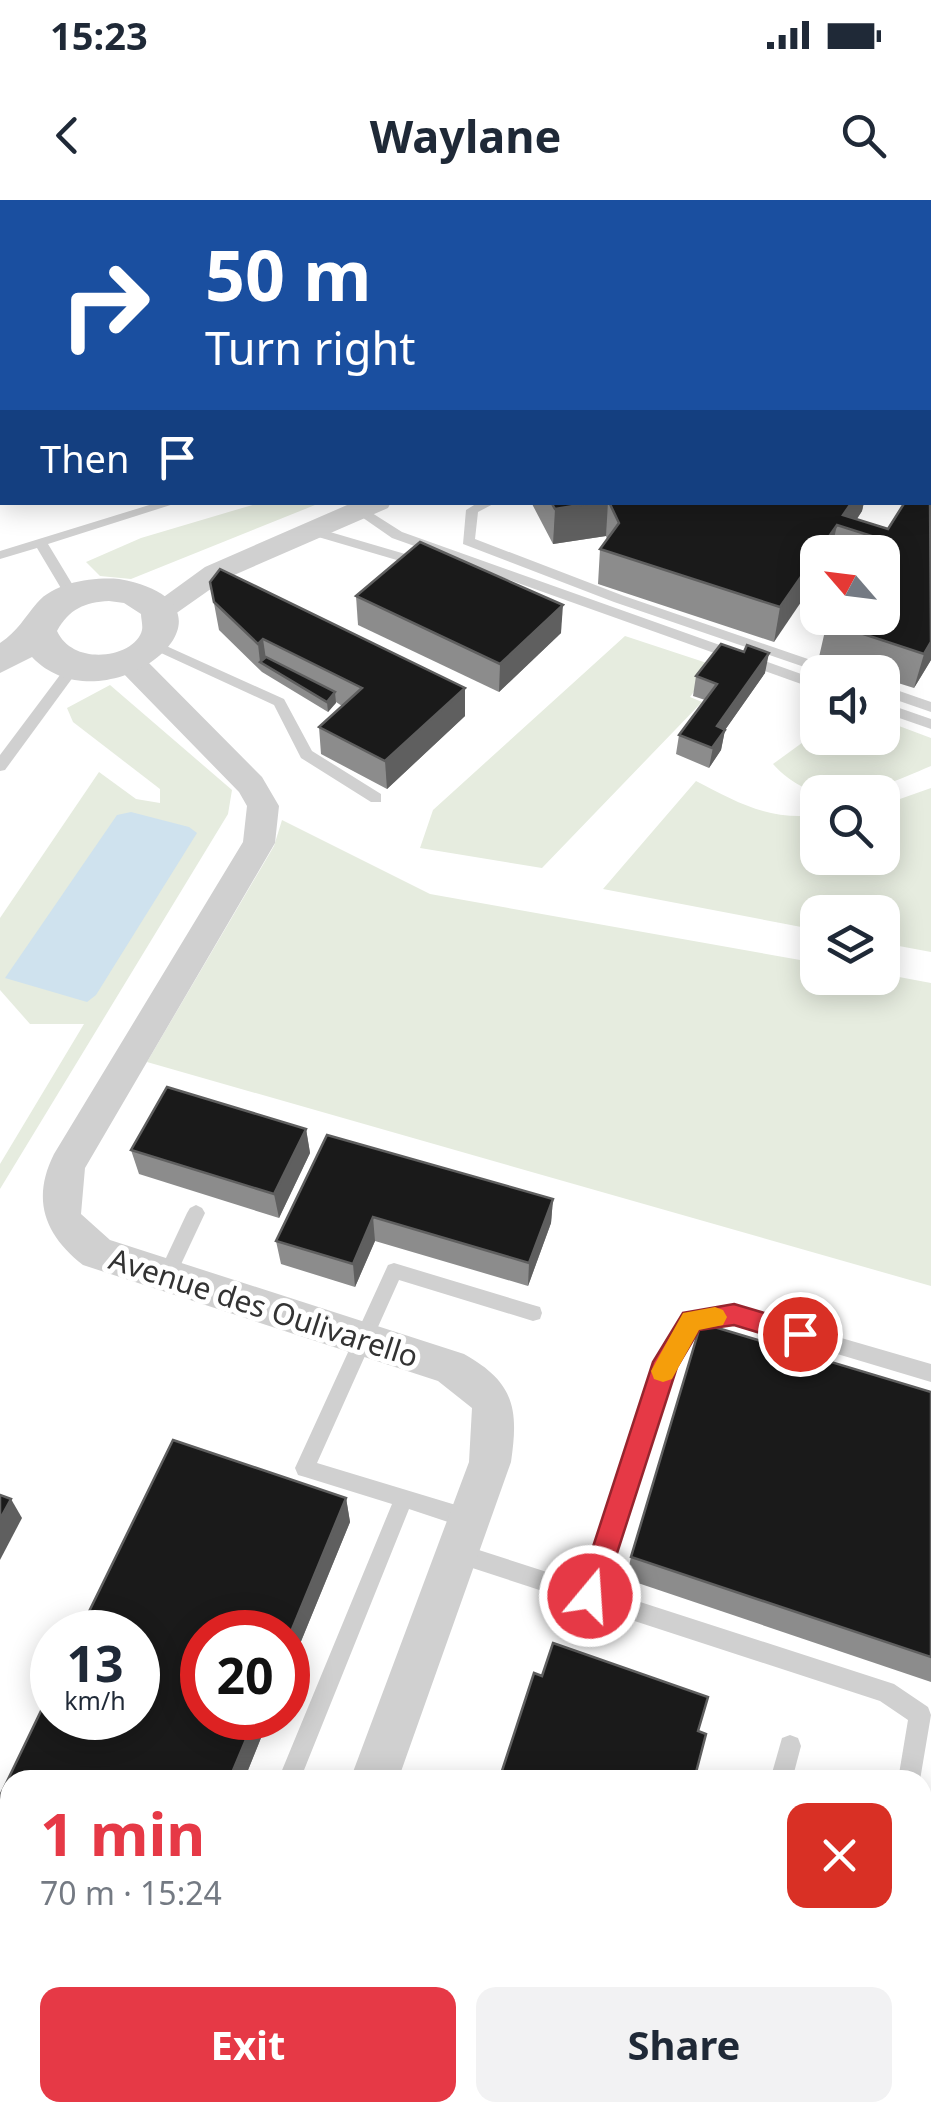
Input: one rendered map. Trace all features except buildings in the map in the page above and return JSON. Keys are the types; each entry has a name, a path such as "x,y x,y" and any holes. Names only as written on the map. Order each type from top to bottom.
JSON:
{"street":[{"path":"56,652 53,608 72,596 214,573 370,506"},
{"path":"0,663 56,652 93,668 147,639 214,573"},
{"path":"123,590 145,598 147,639"},
{"name":"Avenue des Oulivarello","path":"147,639 263,806 259,843 80,1141 67,1165 57,1203 68,1231 97,1253 362,1337 450,1367 479,1382 498,1417 490,1462 378,1770"}],"lane":[{"path":"0,555 164,505"},
{"path":"484,505 472,510 468,542 619,600 800,661"},
{"path":"370,506 397,535 800,679"},
{"path":"312,531 410,559 444,573"},
{"path":"41,543 72,596"},
{"path":"147,639 279,702 306,754 376,798"},
{"path":"0,766 22,738 56,652"},
{"path":"900,696 931,706"},
{"path":"900,713 931,724"},
{"path":"0,738 22,738"},
{"path":"167,1275 196,1213"},
{"path":"533,1313 394,1271 305,1468 404,1498 463,1536 590,1596 886,1692 920,1715 911,1770"},
{"path":"590,1596 666,1362 692,1321 734,1315 931,1373"},
{"path":"293,1770 404,1498"},
{"path":"784,1770 790,1746"}],"shaded area":[{"path":"252,505 315,505 131,579 100,576 86,562 141,538"},
{"path":"625,636 713,665 690,697 702,702 542,868 420,848 433,810"},
{"path":"110,685 232,790 228,814 0,1189 0,1164 84,1024 30,1024 0,990 0,918 99,772 136,799 160,803 160,789 73,722 67,708"},
{"path":"900,726 931,738 931,766 900,779 900,775 800,775 800,785 773,764 800,744 800,755 900,755"},
{"path":"696,781 739,803 800,816 800,875 900,875 900,799 931,788 931,952 900,946 900,895 800,895 800,927 603,889"},
{"path":"282,820 430,894 800,960 800,995 900,995 900,977 931,983 931,1286 147,1062 274,846"}],"water":[{"path":"131,812 189,827 197,833 96,995 87,1002 5,978 117,815"}],"slow traffic":[{"path":"663,1371 692,1321 715,1317"}],"route":[{"path":"590,1596 666,1362 692,1321 734,1315 800,1334"}]}
